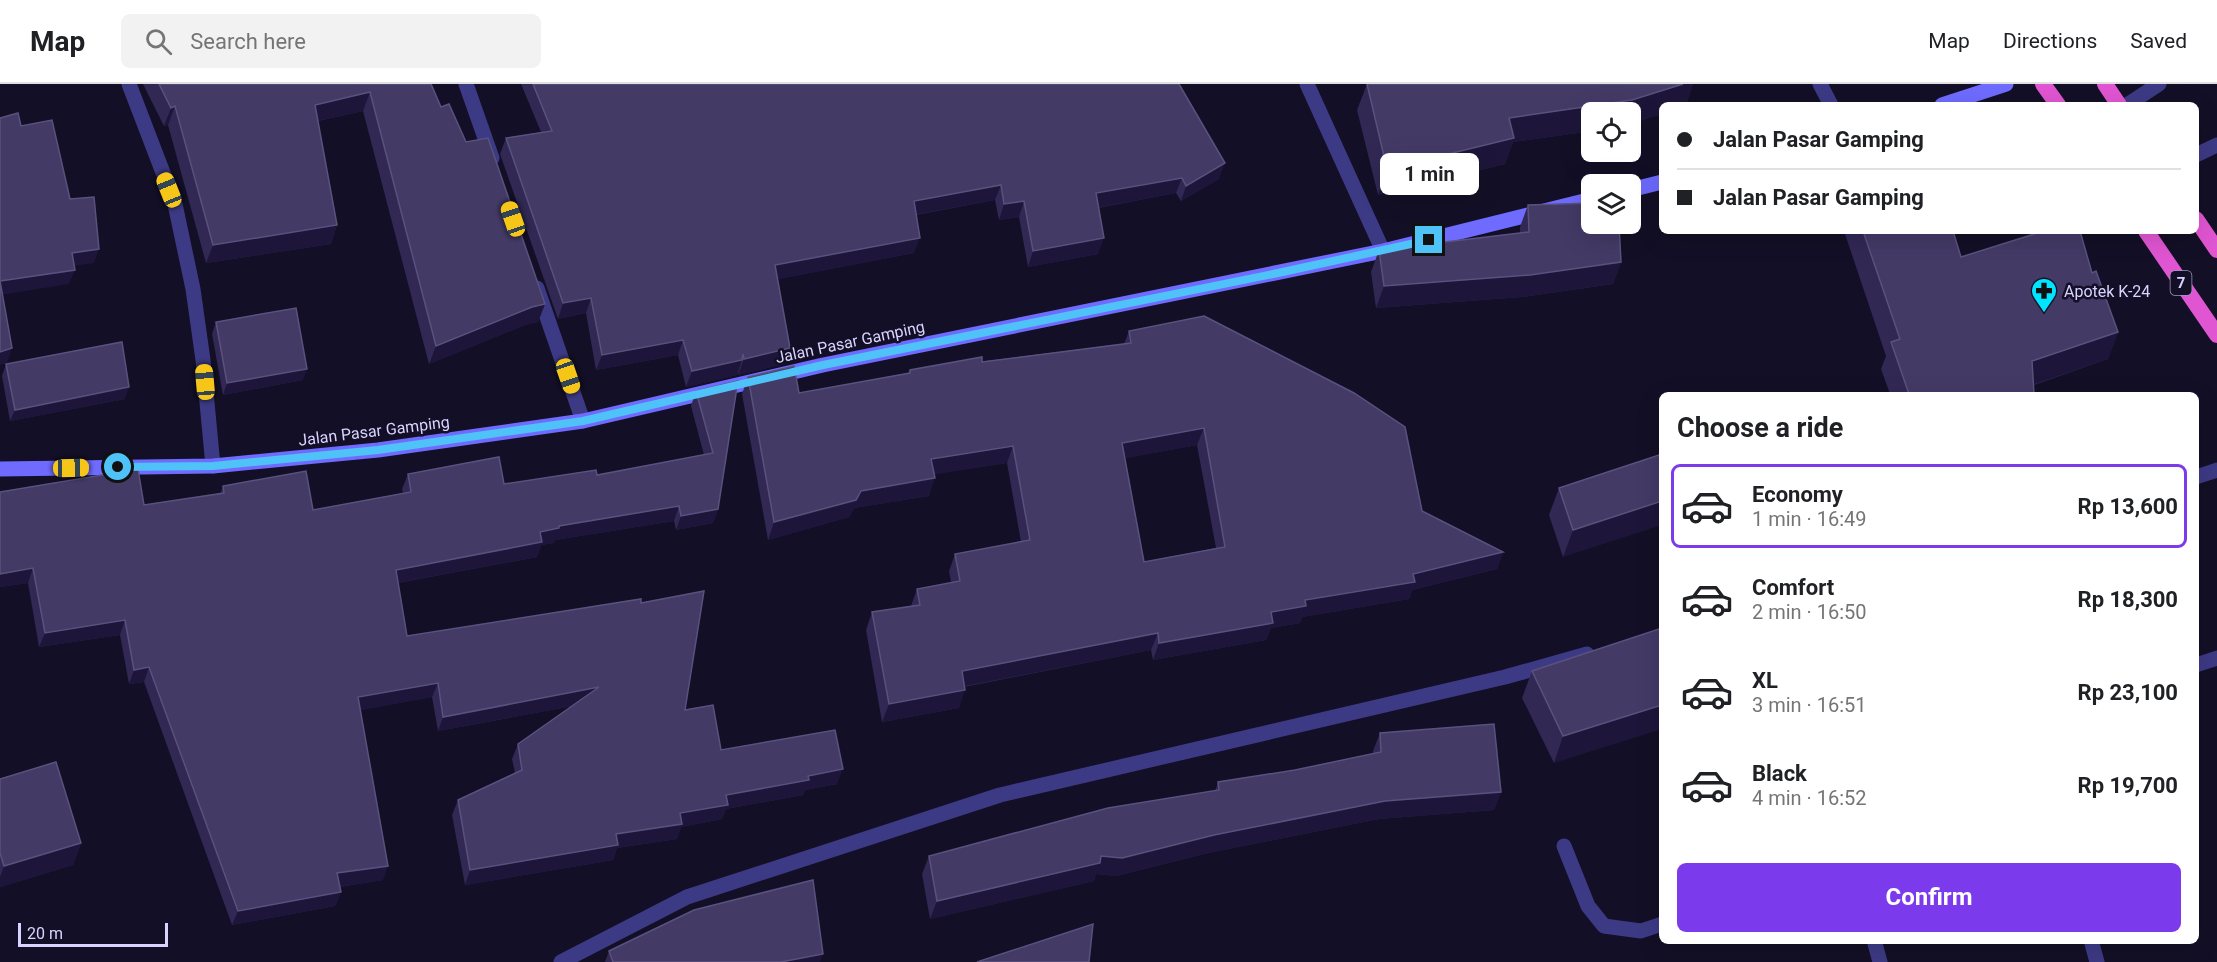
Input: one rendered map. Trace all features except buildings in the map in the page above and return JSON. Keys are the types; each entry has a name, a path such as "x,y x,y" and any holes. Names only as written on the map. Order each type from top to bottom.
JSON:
{"highway":[{"path":"2043,84 2056,102"},
{"path":"2105,84 2117,102"},
{"path":"2199,223 2217,250"},
{"name":"7","path":"2147,234 2217,335"}],"main road":[{"path":"1951,102 2006,84"},
{"path":"1641,187 1659,183"},
{"name":"Jalan Pasar Gamping","path":"0,469 213,466 378,450 583,421 823,365 1383,251 1581,203"}],"street":[{"path":"129,84 175,204 193,289 203,360 213,466"},
{"path":"466,84 498,174"},
{"path":"1308,84 1383,251"},
{"path":"1820,84 1829,102"},
{"path":"2132,102 2159,84"},
{"path":"2199,154 2217,145"},
{"path":"533,275 583,421"},
{"path":"2199,476 2217,470"},
{"path":"561,962 687,897 1000,795 1505,677 1603,649"},
{"path":"2199,664 2217,658"},
{"path":"1564,846 1588,906 1604,926 1641,931 1659,925"},
{"path":"1875,944 1880,962"},
{"path":"2092,944 2097,962"}],"place":[{"name":"Apotek K-24","path":"2044,314"}],"route":[{"path":"118,467 213,466 378,450 583,421 823,365 1278,273 1429,240"}]}
